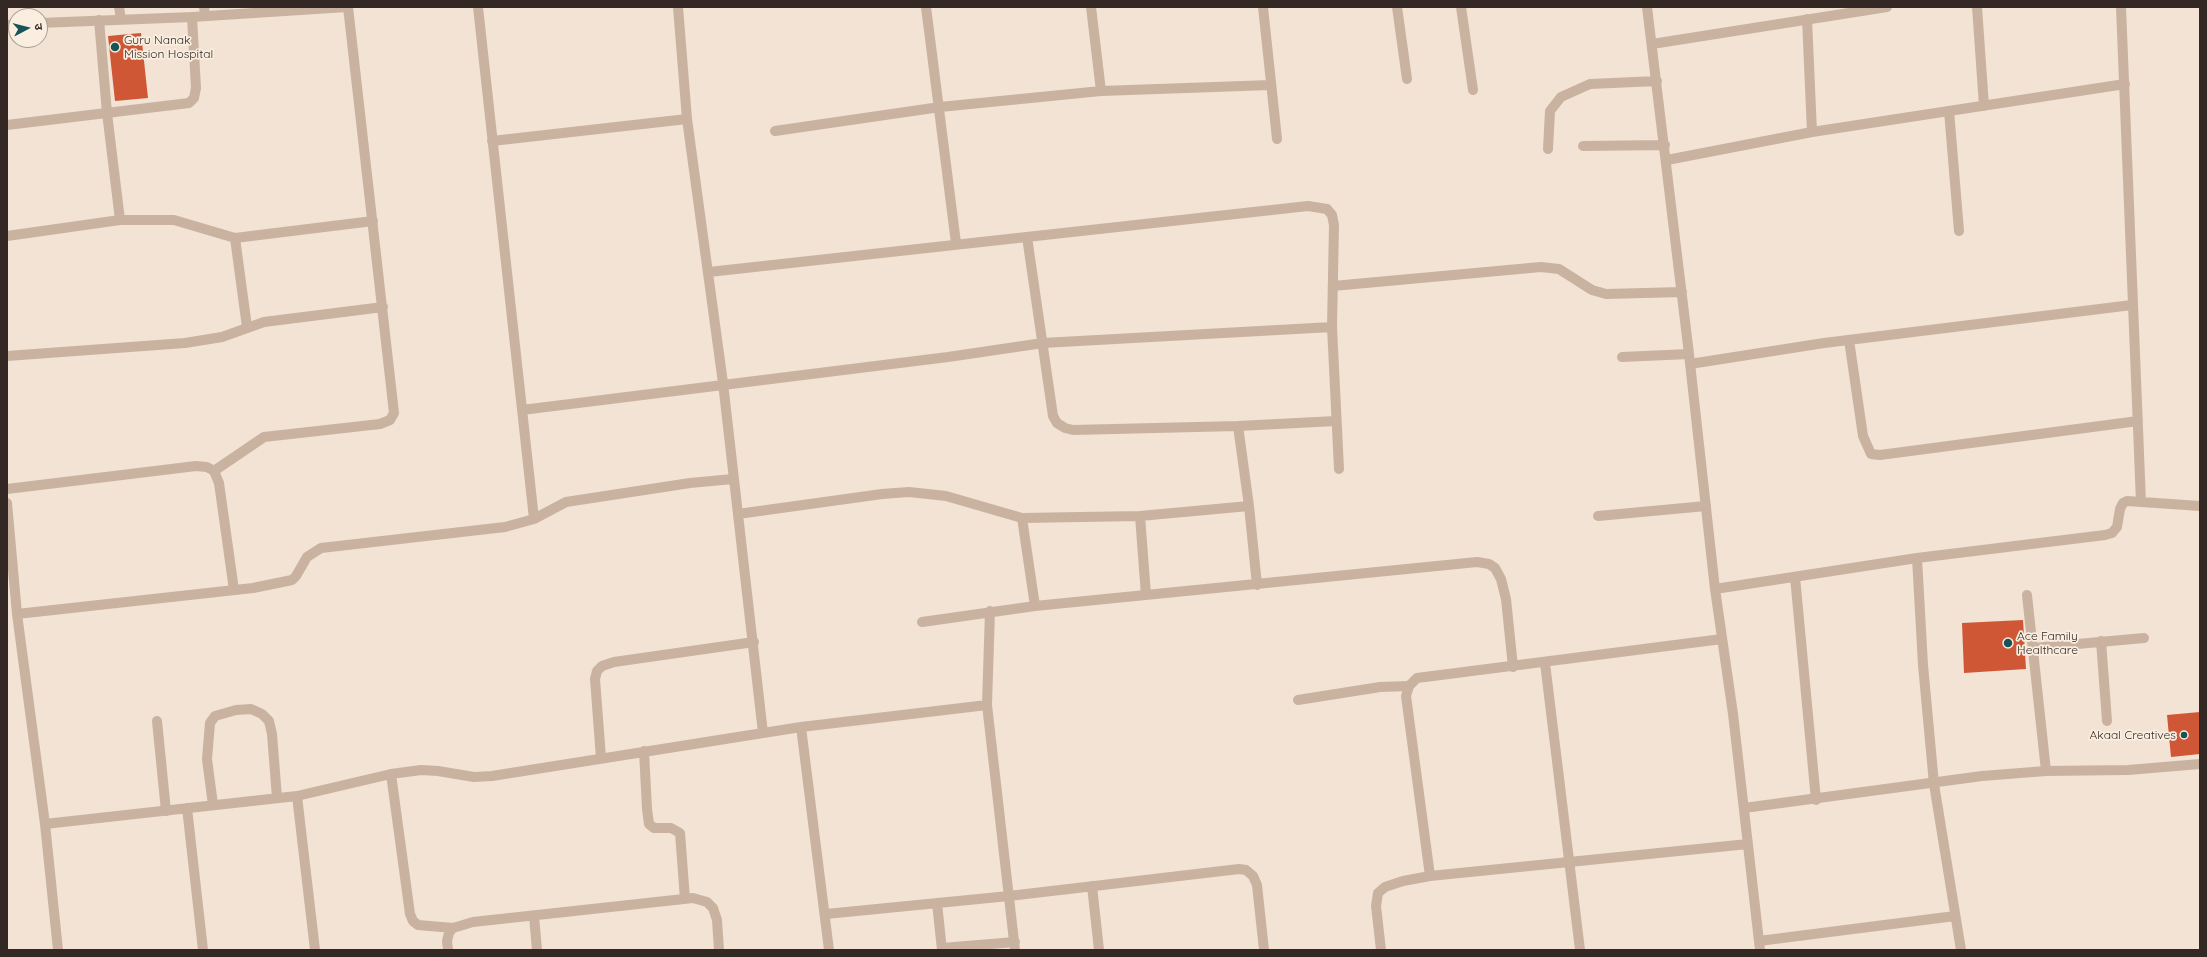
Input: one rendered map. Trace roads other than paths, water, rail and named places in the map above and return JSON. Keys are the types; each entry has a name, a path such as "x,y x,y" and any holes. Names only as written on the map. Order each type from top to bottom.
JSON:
{"street":[{"path":"119,7 121,19"},
{"path":"48,23 192,17 204,11 347,7 394,401 394,413 390,420 380,424 264,437 214,471"},
{"path":"478,7 534,519"},
{"path":"678,7 687,119 723,383 733,479 754,642 763,734"},
{"path":"926,7 940,107 956,243"},
{"path":"1091,7 1101,91"},
{"path":"1263,7 1277,140"},
{"path":"1397,7 1407,79"},
{"path":"1461,7 1473,90"},
{"path":"1647,7 1690,354 1715,589 1744,808 1759,946 1956,916"},
{"path":"1652,44 1887,7"},
{"path":"1977,7 1984,106"},
{"path":"2121,7 2141,502"},
{"path":"7,125 188,103 194,98 196,88 192,17"},
{"path":"1807,19 1812,132"},
{"path":"99,20 107,113 120,220"},
{"path":"1548,149 1550,111 1554,104 1561,98 1590,84 1656,81"},
{"path":"1666,160 1812,132 2125,84"},
{"path":"775,131 940,107 1101,91 1271,85"},
{"path":"1949,111 1958,231"},
{"path":"492,141 687,119"},
{"path":"1583,146 1665,145"},
{"path":"709,272 956,243 1028,237 1308,206 1327,209 1332,215 1334,225 1332,327 1339,469"},
{"path":"7,236 120,220 174,220 235,238 373,221"},
{"path":"1028,237 1053,416 1057,423 1065,428 1073,430 1238,426 1336,421"},
{"path":"235,238 247,327"},
{"path":"1333,286 1542,267 1559,269 1592,290 1606,294 1682,292"},
{"path":"1690,364 1849,340 2132,305"},
{"path":"7,356 185,343 222,337 247,327 284,319 383,307"},
{"path":"522,410 723,383 948,357 1043,343 1332,327"},
{"path":"1849,340 1863,436 1871,454 1880,455 2138,421"},
{"path":"1622,357 1690,354"},
{"path":"1238,426 1249,506 1257,585"},
{"path":"7,489 196,466 207,467 214,471 219,483 234,590"},
{"path":"17,614 234,590 292,580 307,557 321,548 505,527 534,519 556,506 588,497 733,479"},
{"path":"738,514 882,494 909,492 946,496 1022,518 1140,516 1249,506"},
{"path":"1715,589 1916,558 2105,535 2112,533 2117,527 2123,504 2127,501 2200,506"},
{"path":"7,503 11,603 17,614 45,824 58,950"},
{"path":"1598,516 1706,506"},
{"path":"1140,516 1146,595"},
{"path":"1022,518 1035,606"},
{"path":"1916,558 1923,665 1934,784 1961,950"},
{"path":"922,622 990,611 1035,606 1477,562 1489,564 1495,568 1501,579 1506,599 1512,667"},
{"path":"1795,577 1816,800"},
{"path":"2027,595 2046,771"},
{"path":"937,903 942,949 1015,946 987,704 990,611"},
{"path":"2033,648 2144,638"},
{"path":"1430,876 1406,696 1409,686 1417,678 1545,663 1722,639"},
{"path":"2101,641 2107,721"},
{"path":"601,758 595,679 597,671 602,666 614,662 754,642"},
{"path":"1545,663 1580,950"},
{"path":"1298,700 1380,687 1409,686"},
{"path":"45,824 296,796 391,774 421,770 438,771 474,777 492,776 801,727 987,704"},
{"path":"212,805 207,759 210,723 215,716 236,710 251,709 262,714 268,721 272,734 277,798"},
{"path":"157,721 166,811"},
{"path":"801,727 826,914 829,950"},
{"path":"644,751 646,809 649,824 654,828 671,828 680,833 685,899"},
{"path":"1744,808 1816,800 1982,776 2046,771 2128,770 2200,764"},
{"path":"391,774 410,914 413,921 418,925 453,928 473,922 693,898 707,902 713,908 717,920 719,950"},
{"path":"296,796 315,950"},
{"path":"187,808 203,950"},
{"path":"1381,950 1376,906 1378,893 1385,887 1403,881 1430,876 1748,844"},
{"path":"826,914 1009,896 1239,869 1246,870 1253,876 1257,885 1264,950"},
{"path":"1092,886 1099,950"},
{"path":"534,916 537,950"},
{"path":"448,950 447,942 453,928"}],"place":[{"name":"Guru Nanak Mission Hospital","path":"115,47"},
{"name":"Ace Family Healthcare","path":"2008,643"},
{"name":"Akaal Creatives","path":"2184,735"}]}
